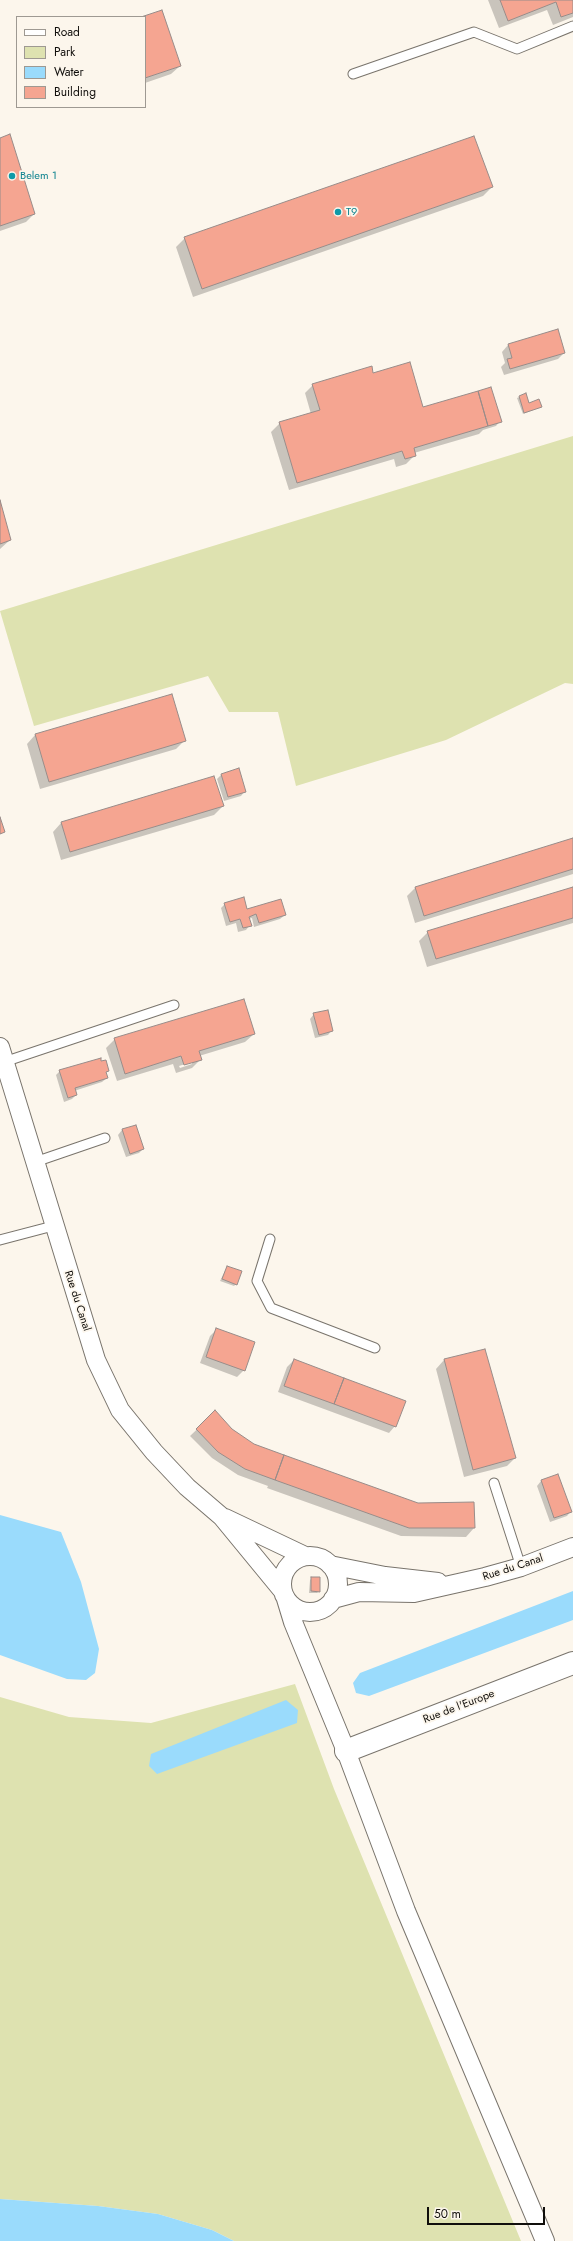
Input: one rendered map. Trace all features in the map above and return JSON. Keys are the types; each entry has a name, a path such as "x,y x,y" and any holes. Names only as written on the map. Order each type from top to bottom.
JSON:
{"street":[{"name":"Rue du Canal","path":"2,1054 53,1226 96,1360 120,1410 154,1452 187,1487 222,1517 284,1595 300,1610 319,1610 333,1599 359,1592 414,1593 521,1567 573,1547"},
{"name":"Rue du Canal","path":"222,1517 305,1556 323,1559 330,1565 385,1576 452,1584"},
{"path":"305,1556 289,1564 284,1572 284,1595 292,1622 308,1656 346,1751 406,1911 545,2241"},
{"path":"330,1565 337,1581 333,1599"},
{"path":"308,1656 308,1631 319,1610"},
{"name":"Rue de l'Europe","path":"346,1751 573,1663"}],"lane":[{"path":"353,74 474,32 517,49 573,26"},
{"path":"2,1054 174,1005"},
{"path":"35,1162 105,1138"},
{"path":"0,1240 53,1226"},
{"path":"270,1239 257,1281 271,1308 374,1348"},
{"path":"494,1483 521,1567"}],"green space":[{"path":"573,436 573,684 565,683 446,740 296,786 278,712 229,712 208,676 34,726 0,611"},
{"path":"295,1684 334,1789 521,2241 234,2241 212,2230 158,2214 98,2206 0,2199 0,1697 69,1717 151,1723"}],"water":[{"path":"0,1515 61,1532 81,1582 99,1649 95,1673 86,1680 67,1679 0,1655"},
{"path":"573,1591 573,1620 369,1696 356,1693 353,1683 360,1673"},
{"path":"286,1700 298,1710 297,1723 157,1774 149,1766 151,1754"},
{"path":"0,2199 98,2206 158,2214 212,2230 234,2241 0,2241"}],"building":[{"path":"500,0 573,0 573,13 561,17 556,2 508,21"},
{"path":"162,10 181,66 146,78 146,16 144,16"},
{"name":"Belem 1","path":"10,134 35,214 0,226 0,138"},
{"name":"T9","path":"474,136 493,187 202,289 184,237"},
{"path":"558,329 565,353 510,369 507,359 512,358 508,344"},
{"path":"410,362 423,407 478,391 488,426 414,448 416,456 405,459 402,451 297,483 279,422 320,410 312,384 372,366 373,373"},
{"path":"491,387 502,422 488,426 478,391"},
{"path":"526,393 529,403 539,399 542,407 524,413 519,396"},
{"path":"0,500 11,540 0,544"},
{"path":"172,694 186,741 49,782 35,734"},
{"path":"239,768 246,792 228,797 221,774"},
{"path":"214,776 224,806 70,852 61,822"},
{"path":"0,817 5,832 0,834"},
{"path":"573,838 573,869 424,916 415,887"},
{"path":"573,887 573,918 436,959 427,931"},
{"path":"244,897 247,909 281,899 286,915 259,923 256,914 249,917 252,926 243,928 240,919 230,922 224,903"},
{"path":"244,999 255,1034 199,1051 202,1060 184,1065 181,1056 125,1074 114,1038"},
{"path":"328,1010 333,1031 319,1035 313,1013"},
{"path":"101,1058 101,1061 106,1060 109,1071 106,1072 108,1078 75,1088 77,1095 68,1098 59,1070"},
{"path":"136,1125 144,1149 130,1154 122,1129"},
{"path":"227,1266 242,1271 237,1285 222,1279"},
{"path":"216,1328 255,1342 245,1371 206,1357"},
{"path":"485,1349 516,1458 473,1470 444,1359"},
{"path":"294,1359 344,1378 334,1404 284,1386"},
{"path":"344,1378 406,1401 396,1427 334,1404"},
{"path":"215,1410 232,1429 254,1444 284,1455 275,1480 245,1469 218,1452 196,1429"},
{"path":"284,1455 418,1503 474,1502 475,1528 409,1528 275,1480"},
{"path":"558,1474 572,1512 554,1518 541,1480"},
{"path":"311,1577 320,1577 320,1592 311,1591"}],"place":[{"name":"Belem 1","path":"12,176"},
{"name":"T9","path":"338,212"}]}
